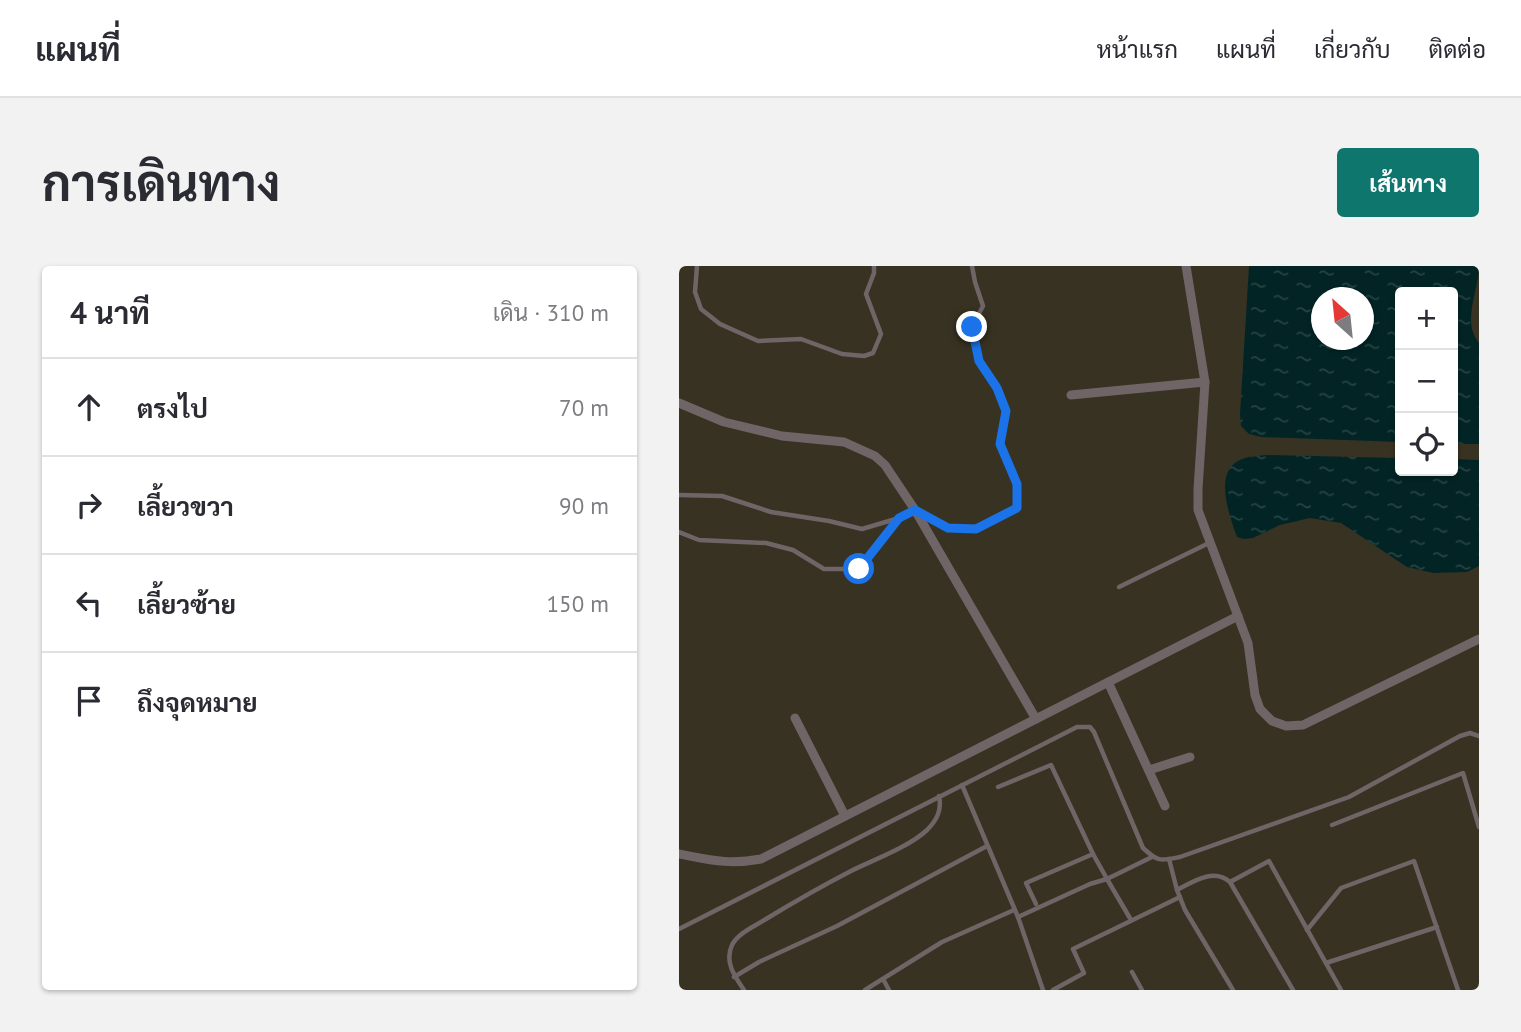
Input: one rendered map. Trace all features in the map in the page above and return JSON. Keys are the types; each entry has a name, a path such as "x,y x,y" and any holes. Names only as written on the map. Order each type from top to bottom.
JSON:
{"street":[{"path":"1186,266 1205,382 1198,510 1248,643 1255,695 1260,709 1272,721 1286,726 1303,725 1479,639"},
{"path":"1071,395 1205,382"},
{"path":"679,403 723,422 782,436 844,442 875,456 885,465 915,510 1035,719"},
{"path":"679,854 720,862 740,863 761,859 1238,616"},
{"path":"1108,682 1165,806"},
{"path":"796,718 845,816"},
{"path":"1149,770 1190,757"}],"lane":[{"path":"698,266 695,292 701,309 720,324 758,341 801,339 842,354 865,356 873,353 881,334 866,294 874,266"},
{"path":"679,495 722,496 771,512 862,529 899,518 915,510 948,528 976,529 1017,508 1017,484 1000,444 1006,411 997,388 979,361 972,327 983,306 972,266"},
{"path":"679,532 699,540 766,543 793,550 824,569 859,569 899,518"},
{"path":"1119,587 1211,542"},
{"path":"679,929 1077,726 1090,727 1094,732 1143,848 1155,859 1180,857 1349,797 1460,736 1470,733 1479,736"},
{"path":"999,788 1051,765 1093,854 1131,920"},
{"path":"1332,825 1463,772 1479,827"},
{"path":"961,785 1018,918 1042,990"},
{"path":"744,990 734,977 729,956 733,944 745,932 821,886 913,840 933,823 941,806 939,796"},
{"path":"734,977 987,846"},
{"path":"1036,904 1026,883 1093,854"},
{"path":"1018,918 1152,857"},
{"path":"1169,859 1185,909 1233,990"},
{"path":"1230,882 1269,861 1341,990"},
{"path":"1307,930 1341,888 1414,861 1458,990"},
{"path":"1177,890 1212,875 1223,876 1230,882 1293,990"},
{"path":"1053,990 1084,974 1073,949 1181,897"},
{"path":"865,990 942,942 1014,909"},
{"path":"1326,963 1437,928"},
{"path":"1132,972 1142,990"},
{"path":"883,979 888,990"}],"water":[{"path":"1249,266 1479,266 1471,325 1479,343 1479,444 1458,444 1458,287 1395,287 1395,442 1261,437 1249,434 1241,426"},
{"path":"1267,455 1395,458 1395,476 1458,476 1458,459 1479,460 1479,566 1467,572 1433,573 1407,567 1341,523 1310,518 1280,525 1253,538 1237,537 1227,505 1225,481 1228,471 1235,463 1245,458"}],"route":[{"path":"859,569 899,518 915,510 948,528 976,529 1017,508 1017,484 1000,444 1006,411 997,388 979,361 972,327"}]}
